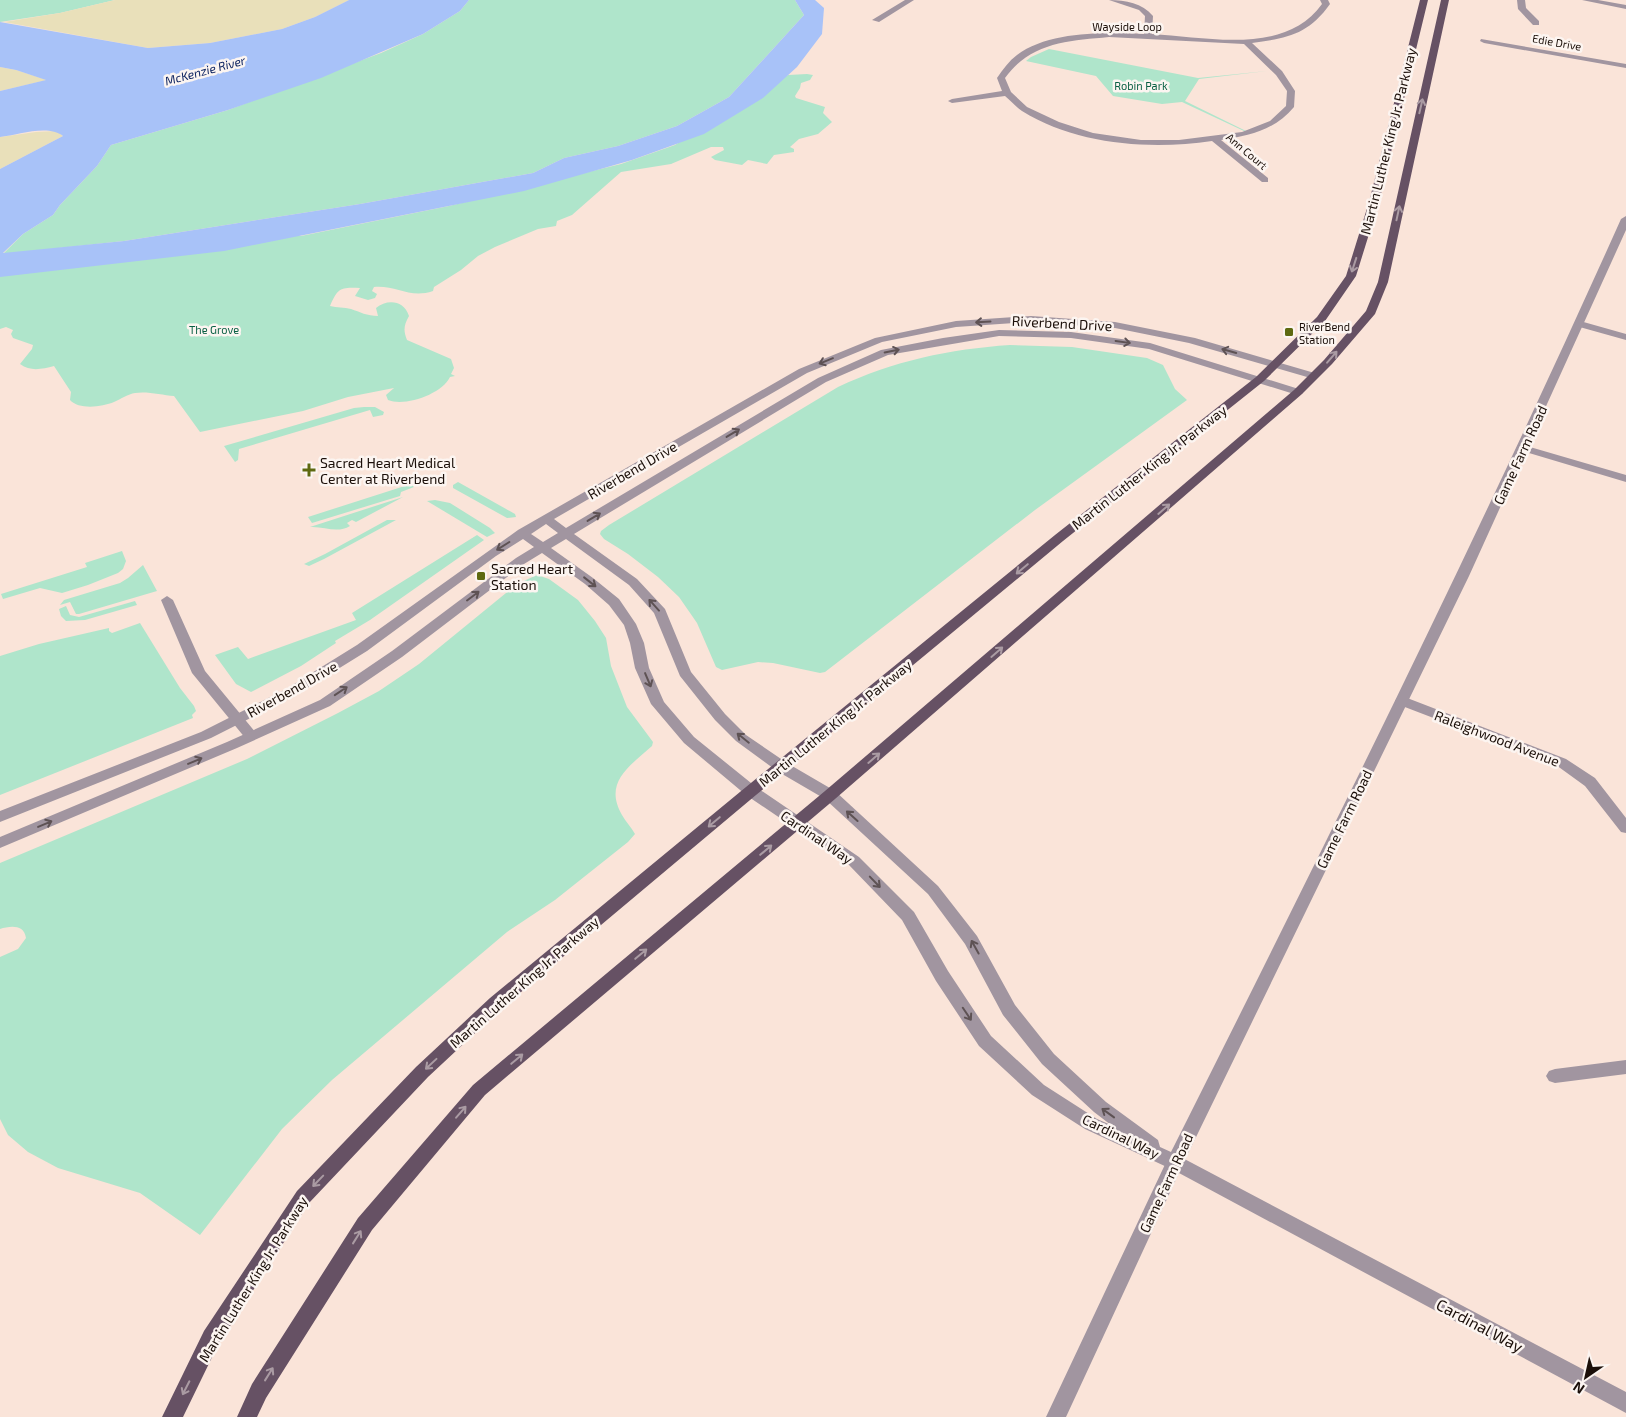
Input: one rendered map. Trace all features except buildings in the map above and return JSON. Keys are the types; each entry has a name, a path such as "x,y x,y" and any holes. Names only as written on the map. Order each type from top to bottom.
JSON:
{"main road":[{"name":"Martin Luther King Jr. Parkway","path":"172,1417 212,1338 303,1197 422,1072 496,1003 751,791 1059,538 1260,379 1321,319 1351,276 1374,202 1424,0"},
{"name":"Martin Luther King Jr. Parkway","path":"247,1417 259,1390 364,1224 480,1090 830,796 1298,392 1371,312 1383,282 1445,0"}],"street":[{"path":"876,20 910,0"},
{"path":"1113,0 1142,8 1149,16 1148,35"},
{"name":"Wayside Loop","path":"1007,93 1001,78 1008,66 1024,53 1045,44 1073,38 1109,34 1246,42 1284,36 1301,29 1317,19 1326,4 1324,0"},
{"path":"1521,0 1522,9 1536,23"},
{"path":"1586,0 1626,7"},
{"name":"Edie Drive","path":"1484,41 1626,66"},
{"path":"952,100 1007,93 1024,109 1056,124 1092,135 1141,143 1179,143 1244,134 1273,123 1290,107 1291,91 1279,73 1246,42"},
{"name":"Ann Court","path":"1214,138 1264,180"},
{"name":"Game Farm Road","path":"1056,1417 1175,1162 1402,702 1523,448 1626,219"},
{"name":"Riverbend Drive","path":"0,817 206,735 290,692 362,648 492,552 546,519 803,371 879,340 956,324 1031,319 1115,325 1191,340 1314,376"},
{"path":"1580,324 1626,337"},
{"name":"Riverbend Drive","path":"0,843 251,736 324,702 397,654 520,561 822,380 885,352 999,333 1072,335 1150,346 1298,392"},
{"path":"1523,448 1626,479"},
{"name":"Cardinal Way","path":"546,519 634,582 660,612 685,673 720,717 741,738 782,767 830,796 933,890 971,940 1009,1010 1048,1059 1100,1107 1175,1162"},
{"name":"Cardinal Way","path":"522,534 614,602 630,624 637,643 642,668 658,704 688,740 751,791 854,861 908,916 942,976 985,1041 1038,1090 1091,1124 1175,1162 1626,1403"},
{"path":"167,600 199,673 251,736"},
{"name":"Raleighwood Avenue","path":"1402,702 1561,762 1590,782 1626,828"},
{"path":"1554,1076 1626,1067"}],"green space":[{"path":"0,0 115,0 60,13 0,22"},
{"path":"469,0 795,0 804,15 729,97 677,126 618,146 564,158 533,173 360,204 124,241 3,254 23,234 53,215 97,166 111,145 228,110 381,53 423,34 460,11"},
{"name":"Robin Park","path":"1049,49 1198,78 1267,71 1199,79 1185,101 1246,131 1244,131 1182,102 1162,104 1113,96 1096,76 1026,61"},
{"name":"The Grove","path":"788,75 813,75 810,80 801,83 795,96 796,98 825,107 823,113 832,122 818,134 799,139 790,147 794,149 794,152 774,155 767,164 748,160 742,165 715,160 711,157 724,150 723,147 711,147 671,164 621,172 572,215 557,221 556,226 538,229 495,247 478,256 461,270 434,287 433,291 410,293 374,287 372,291 377,294 375,298 368,300 355,296 360,288 340,290 335,295 330,306 348,308 364,314 378,316 376,308 380,305 390,302 399,304 407,311 409,316 405,328 407,340 451,359 454,368 451,374 455,376 450,377 439,389 422,398 404,402 388,400 386,395 394,388 348,397 303,411 200,432 174,396 135,393 109,404 97,406 85,406 74,403 70,400 71,392 54,366 32,369 20,364 33,345 13,338 11,334 13,330 6,327 0,329 0,274 295,235 301,236 449,206 621,164 675,145"},
{"path":"1010,345 1072,347 1147,358 1163,365 1175,389 1187,400 1035,510 825,672 820,673 773,663 758,662 722,670 716,667 697,623 679,597 658,577 628,554 604,539 600,534 609,525 838,387 901,363 944,353"},
{"path":"375,407 384,412 383,415 373,417 370,410 239,449 238,460 235,462 224,446 354,408"},
{"path":"458,482 515,514 516,517 507,518 453,488 453,485"},
{"path":"411,484 414,487 401,492 400,496 312,523 308,517"},
{"path":"403,497 356,522 352,520 347,523 350,526 345,528 335,530 310,527"},
{"path":"435,500 450,503 495,533 487,537 427,501"},
{"path":"387,520 396,520 324,559 309,566 304,564 325,554"},
{"path":"477,535 484,540 370,620 335,641 336,643 301,666 251,692 236,684 215,655 238,647 248,659 356,620 352,613"},
{"path":"122,551 126,561 123,569 118,573 88,585 62,593 40,588 3,599 1,594 87,567 85,563"},
{"path":"143,565 157,591 79,614 76,614 70,602 60,605 64,600 120,583"},
{"path":"537,575 549,579 578,600 595,621 606,638 611,666 627,707 653,742 652,746 628,768 617,784 617,803 622,815 635,834 628,842 555,900 507,932 332,1080 282,1129 200,1235 140,1193 58,1168 28,1152 8,1135 0,1119 0,957 18,949 26,938 25,933 20,928 8,927 0,929 0,863 247,759 338,713 379,691 419,664 517,584"},
{"path":"135,601 137,605 85,620 66,621 61,616 59,609 66,606 70,615 79,617"},
{"path":"140,623 180,688 194,706 196,711 192,715 193,718 0,795 0,656 39,644 109,628 109,631 112,633"}],"sand":[{"path":"115,0 349,0 315,17 282,29 210,43 148,48 4,22 60,13"},
{"path":"0,67 16,70 47,80 0,91"},
{"path":"56,131 63,136 0,169 0,137"}],"water":[{"name":"McKenzie River","path":"349,0 469,0 460,11 423,34 321,78 228,110 111,145 97,166 53,215 23,234 3,253 124,241 360,204 533,173 564,158 618,146 677,126 729,97 804,15 795,0 815,0 824,8 822,34 797,67 763,98 704,134 632,160 524,191 224,251 0,277 0,169 63,136 49,131 33,131 0,137 0,91 46,80 0,67 0,22 148,48 210,43 282,29 315,17"}],"place":[{"name":"RiverBend Station","path":"1289,332"},
{"name":"Sacred Heart Medical Center at Riverbend","path":"309,470"},
{"name":"Sacred Heart Station","path":"481,576"}]}
